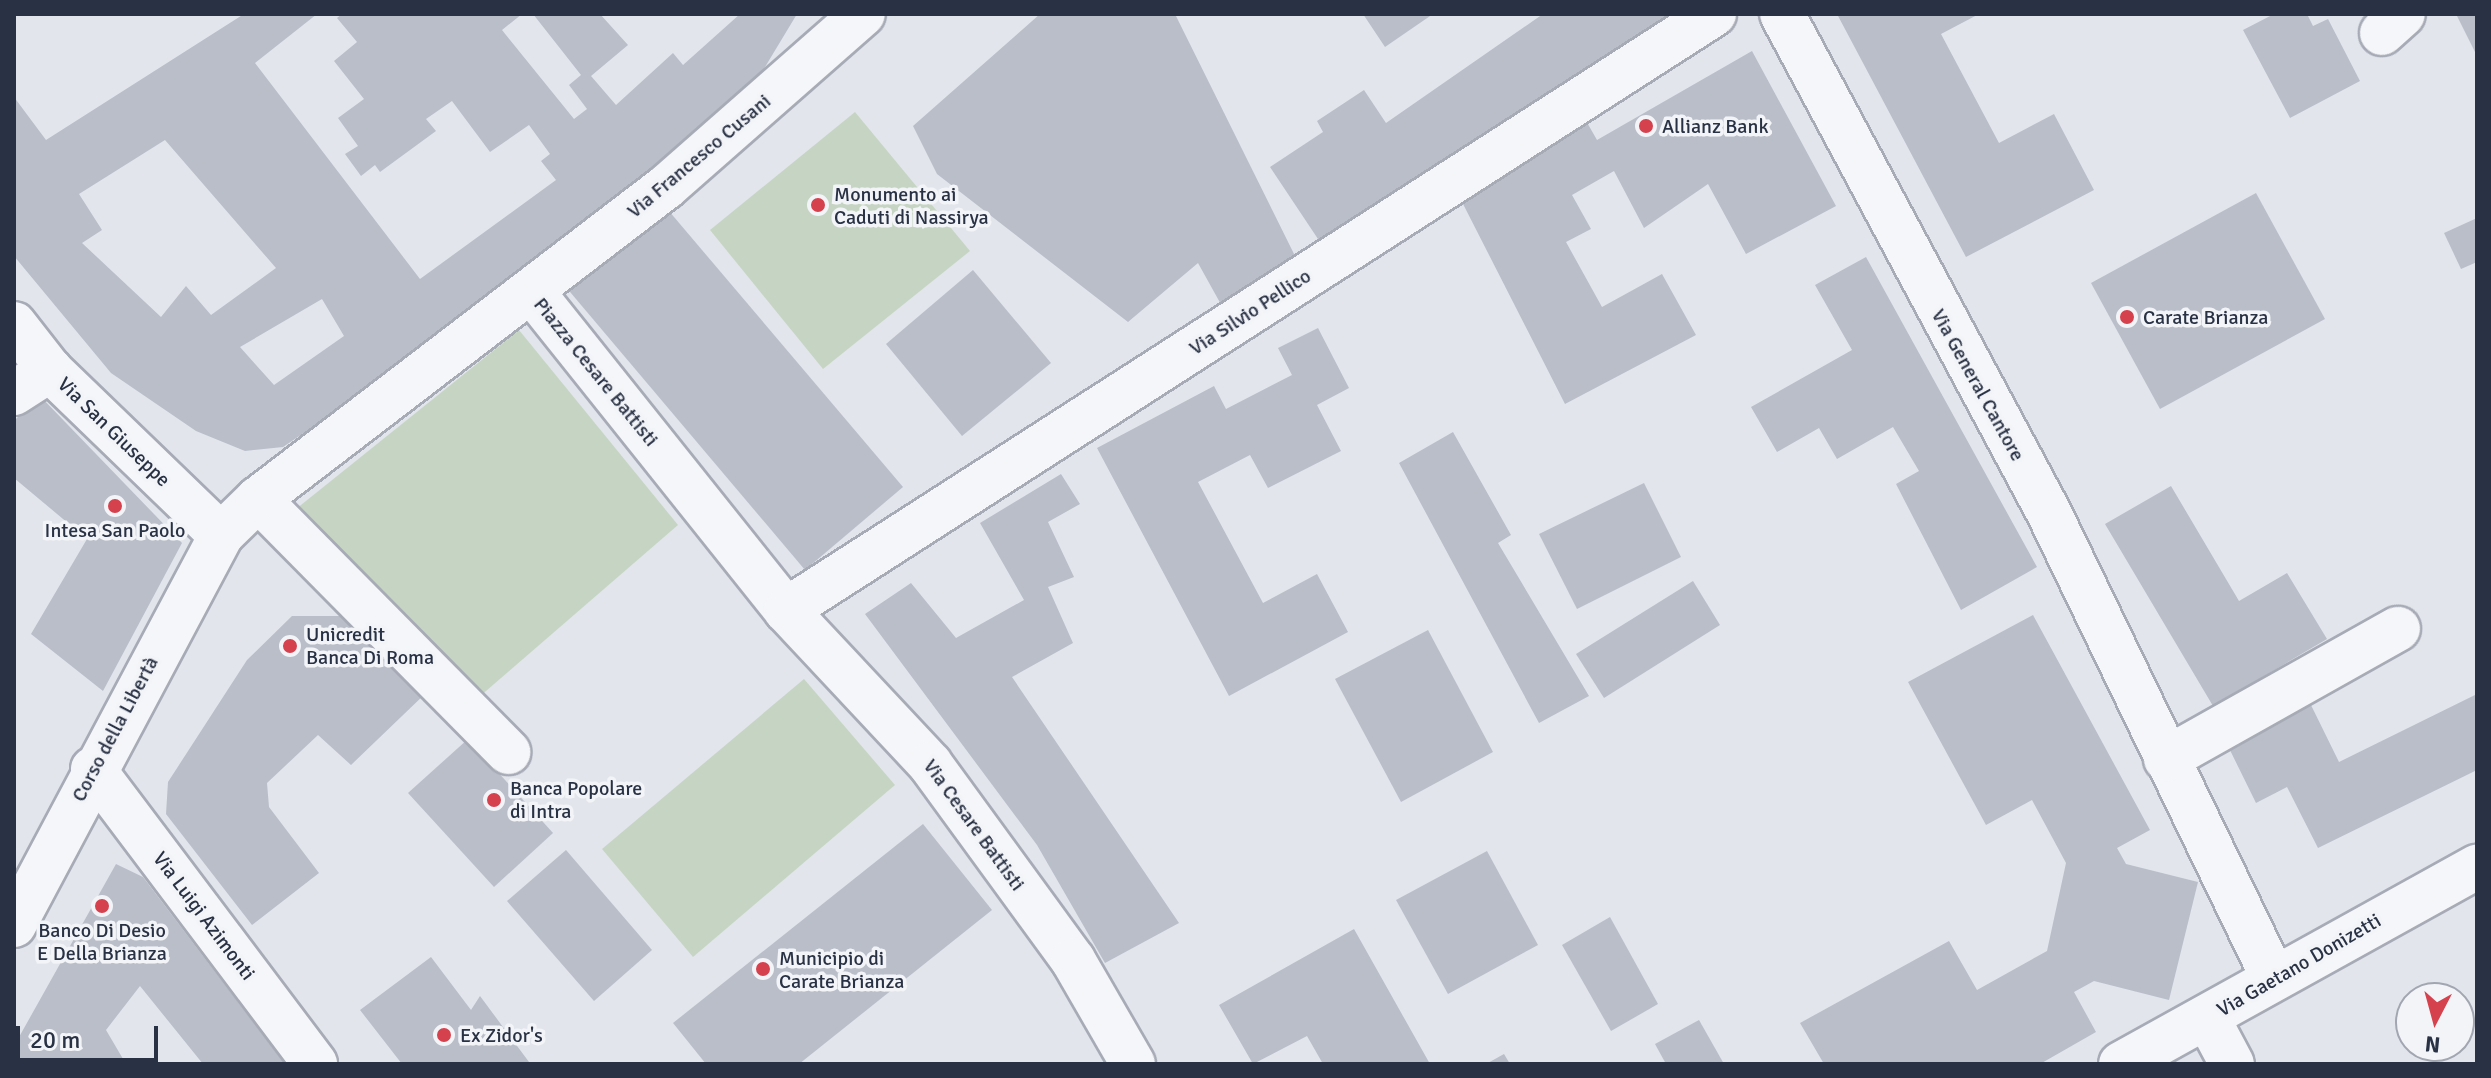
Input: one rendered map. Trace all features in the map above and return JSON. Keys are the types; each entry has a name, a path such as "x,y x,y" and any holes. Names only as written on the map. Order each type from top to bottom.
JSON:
{"street":[{"name":"Via Francesco Cusani","path":"533,293 863,14"},
{"name":"Via Silvio Pellico","path":"786,610 1714,14"},
{"name":"Via General Cantore","path":"1782,14 2049,513 2273,977"},
{"name":"Piazza Cesare Battisti","path":"221,535 258,499 533,293 786,610"},
{"name":"Via San Giuseppe","path":"14,324 50,370 221,535"},
{"path":"14,393 50,370"},
{"path":"258,499 508,752"},
{"name":"Corso della Libertà","path":"14,925 93,769 221,535"},
{"name":"Via Cesare Battisti","path":"786,610 930,764 1073,960 1133,1064"},
{"path":"2166,759 2398,629"},
{"name":"Via Luigi Azimonti","path":"93,769 315,1064"},
{"name":"Via Gaetano Donizetti","path":"2121,1064 2273,977 2474,875"},
{"path":"2207,1017 2232,1064"}],"green space":[{"path":"855,112 970,251 823,369 710,230"},
{"path":"519,330 678,525 471,704 291,513"},
{"path":"804,679 895,785 693,957 602,849"}],"building":[{"path":"244,14 317,14 255,63 420,279 556,180 541,161 550,154 529,125 490,152 452,101 426,119 436,131 380,172 375,165 361,176 345,154 358,146 338,118 364,99 334,61 357,42 337,18 342,14 522,14 502,30 574,119 587,109 569,85 581,75 533,14 600,14 628,45 591,76 616,105 673,53 683,65 740,14 797,14 756,82 501,300 283,447 245,451 196,431 111,373 14,256 14,97 46,140","holes":["165,140 276,268 211,315 186,286 161,317 82,243 102,230 79,194","322,299 344,336 274,385 240,347"]},
{"path":"1040,14 1175,14 1297,260 1223,308 1198,263 1128,322 937,174 913,126"},
{"path":"1363,14 1433,14 1385,47"},
{"path":"1543,14 1676,14 1322,245 1270,167 1323,132 1317,121 1364,90 1386,123"},
{"path":"1837,14 1979,14 1941,34 1999,143 2054,114 2094,190 1966,257"},
{"path":"2274,14 2307,14 2313,26 2328,19 2360,81 2290,118 2243,30"},
{"path":"2456,14 2477,14 2477,56"},
{"path":"1752,51 1836,206 1746,254 1708,184 1644,228 1614,171 1572,195 1591,229 1566,242 1602,307 1662,274 1696,335 1565,404 1461,200 1585,119 1597,140"},
{"path":"2256,193 2325,319 2160,409 2091,283"},
{"path":"663,204 903,487 805,570 565,286"},
{"path":"2477,218 2477,262 2461,269 2444,233"},
{"path":"1866,257 2037,567 1961,610 1896,484 1919,471 1893,427 1837,459 1819,428 1777,452 1751,407 1852,350 1815,285"},
{"path":"973,270 1051,363 962,436 886,344"},
{"path":"1318,328 1349,388 1317,405 1341,451 1268,488 1250,455 1198,482 1263,603 1317,574 1348,632 1229,696 1097,448 1214,386 1226,409 1292,375 1278,348"},
{"path":"39,395 182,543 103,691 31,634 87,539 14,478 14,421"},
{"path":"1453,432 1511,535 1498,543 1589,696 1539,723 1399,463"},
{"path":"1061,474 1080,504 1048,522 1074,577 1048,587 1073,643 1012,677 1179,923 1105,963 1037,845 865,614 911,583 956,638 1024,600 980,523"},
{"path":"1644,483 1681,557 1577,609 1539,534"},
{"path":"2171,486 2239,601 2287,573 2327,639 2213,706 2105,524"},
{"path":"1693,581 1720,625 1604,698 1576,654"},
{"path":"2033,615 2150,830 2117,848 2126,864 2198,882 2169,1000 2094,981 2074,992 2096,1032 2040,1064 1824,1064 1800,1023 1949,941 1977,990 2047,951 2066,863 2032,800 1986,825 1908,682"},
{"path":"292,616 353,616 427,692 351,765 318,735 267,783 269,807 319,873 252,925 166,814 168,782 247,660"},
{"path":"1428,630 1493,752 1401,802 1335,679"},
{"path":"2477,694 2477,770 2318,848 2287,787 2256,803 2226,742 2309,701 2339,762"},
{"path":"468,739 553,833 494,887 408,793"},
{"path":"923,824 992,910 799,1064 706,1064 673,1023"},
{"path":"566,850 652,950 594,1001 507,901"},
{"path":"1487,851 1538,945 1448,994 1396,900"},
{"path":"116,864 143,877 285,1064 203,1064 140,986 106,1030 126,1064 14,1064 14,1046"},
{"path":"1610,917 1658,1004 1611,1031 1562,945"},
{"path":"1354,929 1430,1064 1323,1064 1307,1036 1253,1064 1219,1005"},
{"name":"Ex Zidor's","path":"431,957 471,1010 480,996 529,1062 402,1064 360,1010"},
{"path":"1699,1020 1724,1064 1666,1064 1655,1044"},
{"path":"1504,1054 1510,1064 1486,1064"}],"place":[{"name":"Allianz Bank","path":"1646,126"},
{"name":"Monumento ai Caduti di Nassirya","path":"818,205"},
{"name":"Carate Brianza","path":"2127,317"},
{"name":"Intesa San Paolo","path":"115,506"},
{"name":"Unicredit Banca Di Roma","path":"290,646"},
{"name":"Banca Popolare di Intra","path":"494,800"},
{"name":"Banco Di Desio E Della Brianza","path":"102,906"},
{"name":"Municipio di Carate Brianza","path":"763,969"},
{"name":"Ex Zidor's","path":"444,1035"}]}
